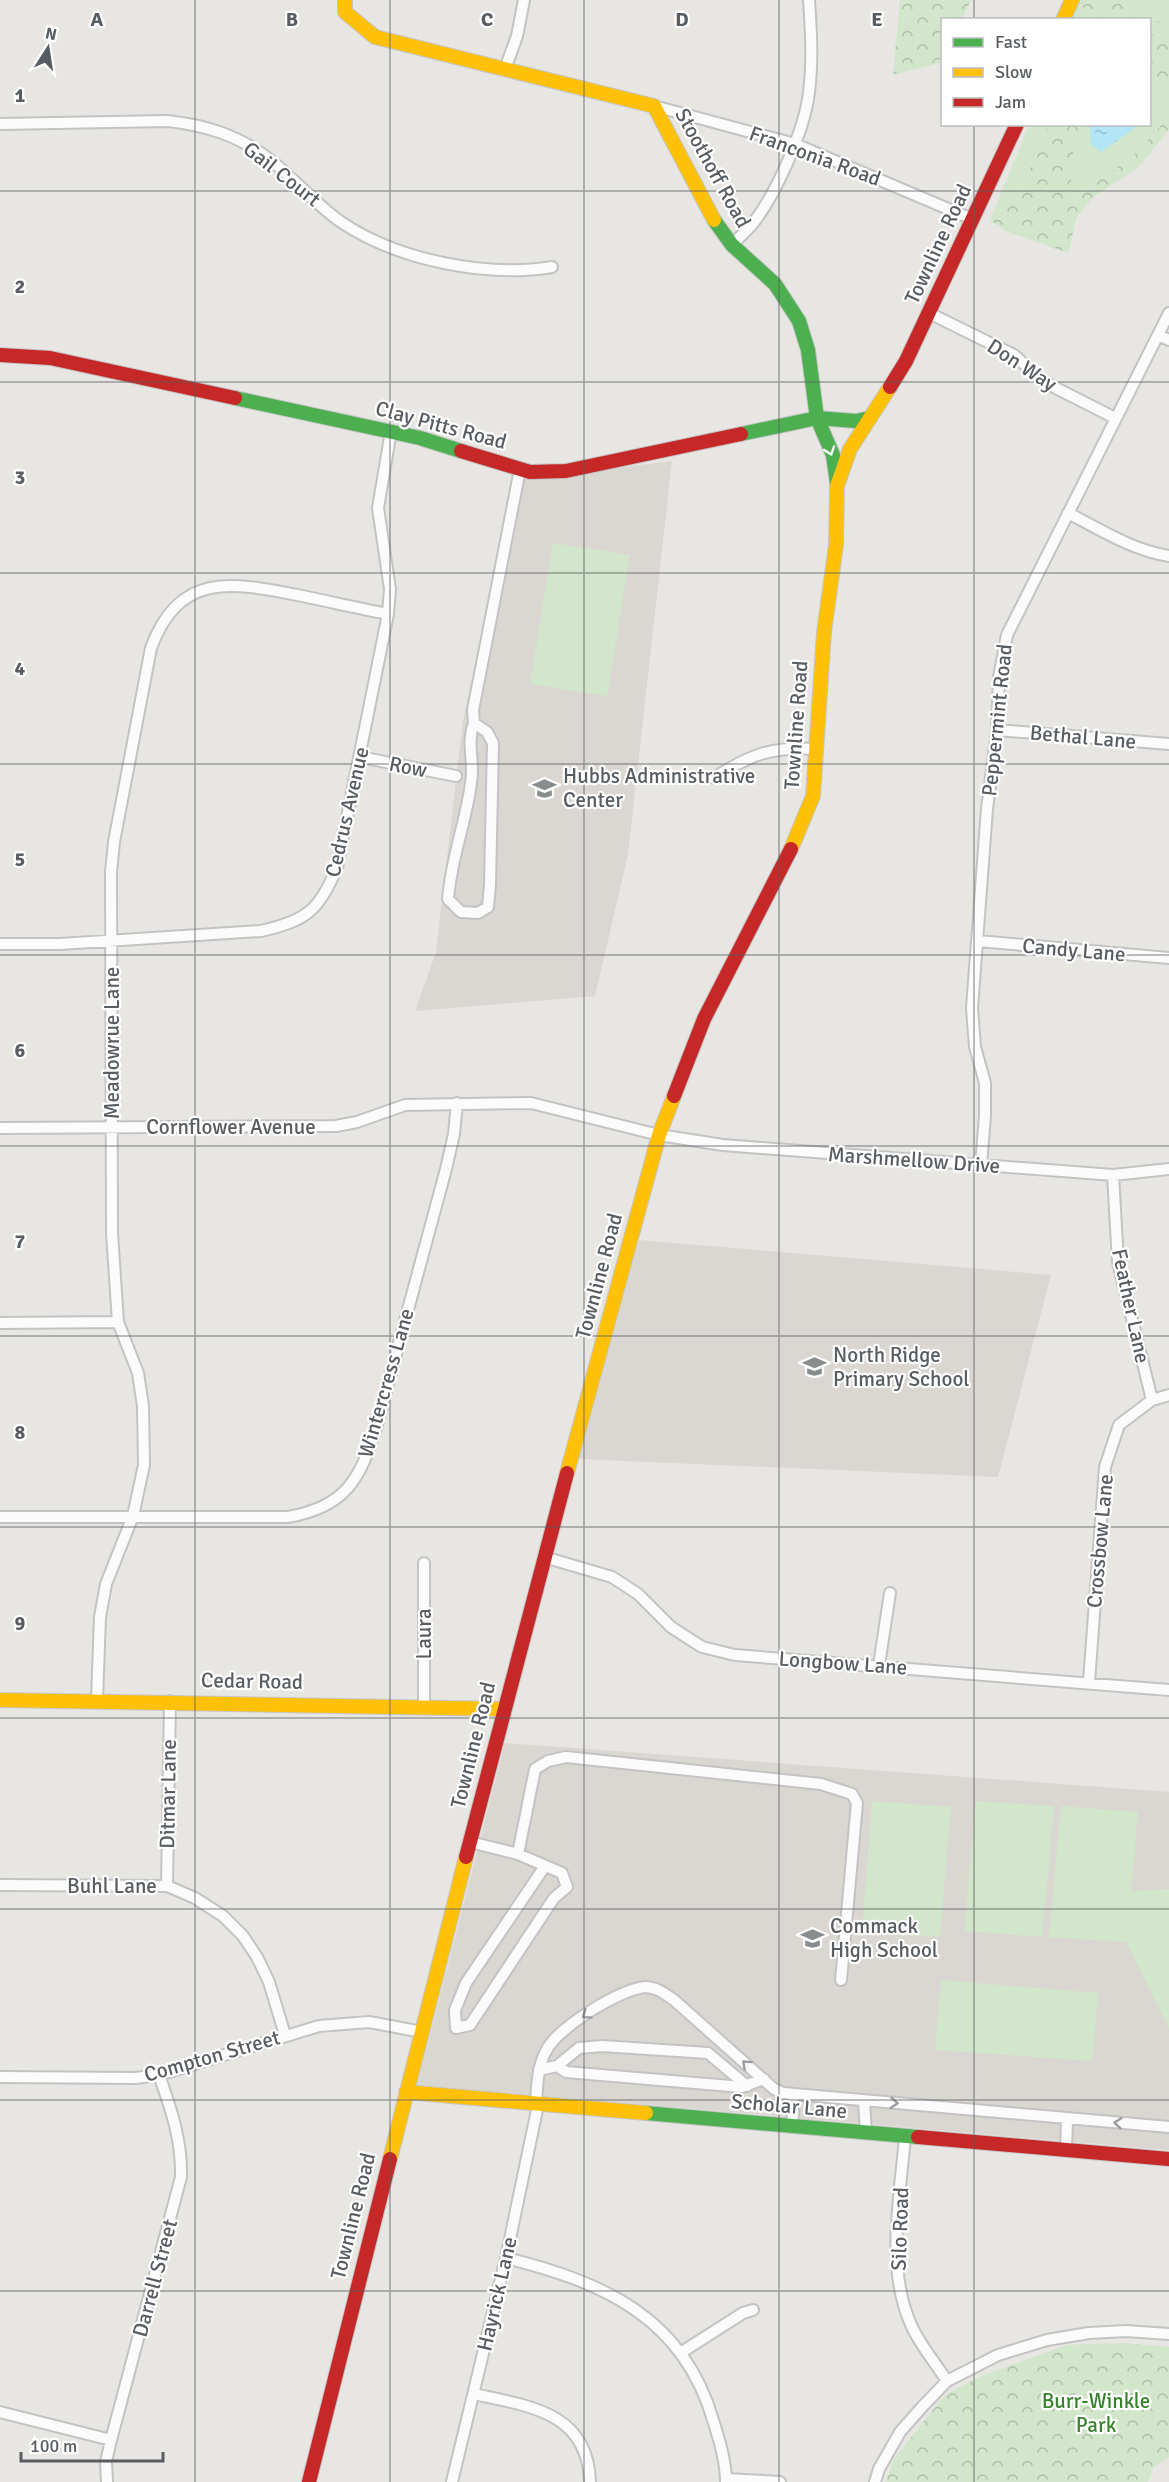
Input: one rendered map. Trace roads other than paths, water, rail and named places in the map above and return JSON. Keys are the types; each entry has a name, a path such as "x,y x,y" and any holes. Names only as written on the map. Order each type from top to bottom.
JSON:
{"street":[{"name":"Stoothoff Road","path":"345,0 345,12 375,37 654,106 717,225 732,245 775,284 799,321 808,350 817,418 833,456 837,486"},
{"path":"505,69 517,36 524,0"},
{"path":"732,245 754,222 795,144 805,116 810,91 812,46 809,0"},
{"path":"1064,18 1072,0"},
{"name":"Franconia Road","path":"654,106 795,144 972,219"},
{"name":"Gail Court","path":"0,124 167,121 194,124 225,133 269,159 340,222 366,237 396,249 465,267 522,272 552,267"},
{"name":"Townline Road","path":"309,2482 503,1709 659,1134 704,1019 794,844 813,796 824,632 836,545 837,486 850,449 906,361 1016,126"},
{"name":"Don Way","path":"928,313 1014,355 1044,382 1115,418"},
{"name":"Peppermint Road","path":"981,1165 985,1083 975,1047 972,1008 987,809 997,730 999,677 1007,634 1169,313"},
{"path":"1158,335 1169,340"},
{"name":"Clay Pitts Road","path":"0,355 50,358 391,431 530,472 566,471 817,418 856,421 870,417"},
{"name":"Cedrus Avenue","path":"0,944 111,941 261,931 287,925 309,912 326,895 338,867 388,614 390,589 378,508 391,431"},
{"path":"474,723 487,732 493,743 490,885 488,907 478,913 461,912 448,899 450,878 471,782 473,757 469,737 474,723 473,710 520,469"},
{"path":"1068,513 1124,543 1152,554 1169,556"},
{"name":"Meadowrue Lane","path":"97,1700 100,1617 106,1584 133,1516 144,1465 143,1406 138,1373 118,1322 112,1233 111,941 114,842 151,648 158,628 184,598 224,584 253,586 388,614"},
{"name":"Bethal Lane","path":"997,730 1169,744"},
{"path":"714,778 760,752 787,747 817,749"},
{"name":"Row","path":"360,757 456,776"},
{"name":"Candy Lane","path":"978,941 1169,958"},
{"name":"Cornflower Avenue","path":"0,1128 336,1126 357,1122 405,1105 531,1102 659,1134"},
{"name":"Wintercress Lane","path":"0,1517 288,1517 312,1513 330,1504 348,1487 364,1465 376,1428 446,1168 458,1103"},
{"name":"Marshmellow Drive","path":"659,1134 723,1145 1113,1175 1169,1169"},
{"name":"Feather Lane","path":"1113,1175 1118,1262 1152,1400"},
{"path":"0,1323 118,1322"},
{"name":"Crossbow Lane","path":"1089,1682 1105,1467 1119,1425 1152,1400 1169,1395"},
{"name":"Longbow Lane","path":"544,1557 612,1577 638,1594 671,1627 702,1647 735,1655 1169,1690"},
{"name":"Laura","path":"424,1563 424,1705"},
{"path":"879,1665 890,1593"},
{"name":"Cedar Road","path":"0,1700 424,1705 503,1709"},
{"name":"Ditmar Lane","path":"167,1887 170,1701"},
{"path":"518,1854 535,1770 548,1761 566,1757 820,1784 852,1794 857,1803 841,1980"},
{"path":"470,1842 518,1854 562,1873 567,1887 554,1898 470,2025 456,2028 455,2010 466,1983 545,1866"},
{"name":"Buhl Lane","path":"0,1885 167,1887 205,1904 224,1916 243,1936 257,1957 268,1982 285,2035"},
{"path":"539,2070 547,2048 566,2030 603,2004 645,1987 657,1989 674,2000 779,2092 1169,2127"},
{"name":"Compton Street","path":"0,2077 136,2078 159,2075 285,2035 345,2022 391,2024 423,2032"},
{"path":"539,2070 557,2066 579,2048 602,2046 708,2053 747,2086"},
{"path":"557,2066 566,2072 742,2087 764,2079"},
{"name":"Hayrick Lane","path":"452,2482 506,2258 537,2105 539,2070"},
{"name":"Darrell Street","path":"107,2482 106,2462 111,2440 181,2177 182,2152 177,2124 159,2075"},
{"name":"Scholar Lane","path":"406,2092 1169,2159"},
{"path":"792,2127 794,2095"},
{"path":"864,2101 866,2133"},
{"path":"1066,2150 1067,2119"},
{"name":"Silo Road","path":"905,2137 897,2247 900,2291 912,2328 947,2381"},
{"path":"506,2258 552,2270 605,2291 631,2306 657,2326 682,2352 707,2398 719,2439 726,2481 780,2482"},
{"path":"682,2352 743,2313 753,2310"},
{"path":"875,2482 879,2469 900,2432 947,2381 998,2355 1047,2340 1117,2331 1169,2334"},
{"path":"474,2394 527,2406 549,2414 567,2426 582,2446 590,2467 590,2482"},
{"path":"0,2412 111,2440"}],"water":[{"path":"1090,126 1138,126 1101,152 1091,144"}],"place":[{"name":"Hubbs Administrative Center","path":"545,788"},
{"name":"North Ridge Primary School","path":"815,1367"},
{"name":"Commack High School","path":"812,1938"}],"park label":[{"name":"Burr-Winkle Park","path":"1096,2413"}]}
